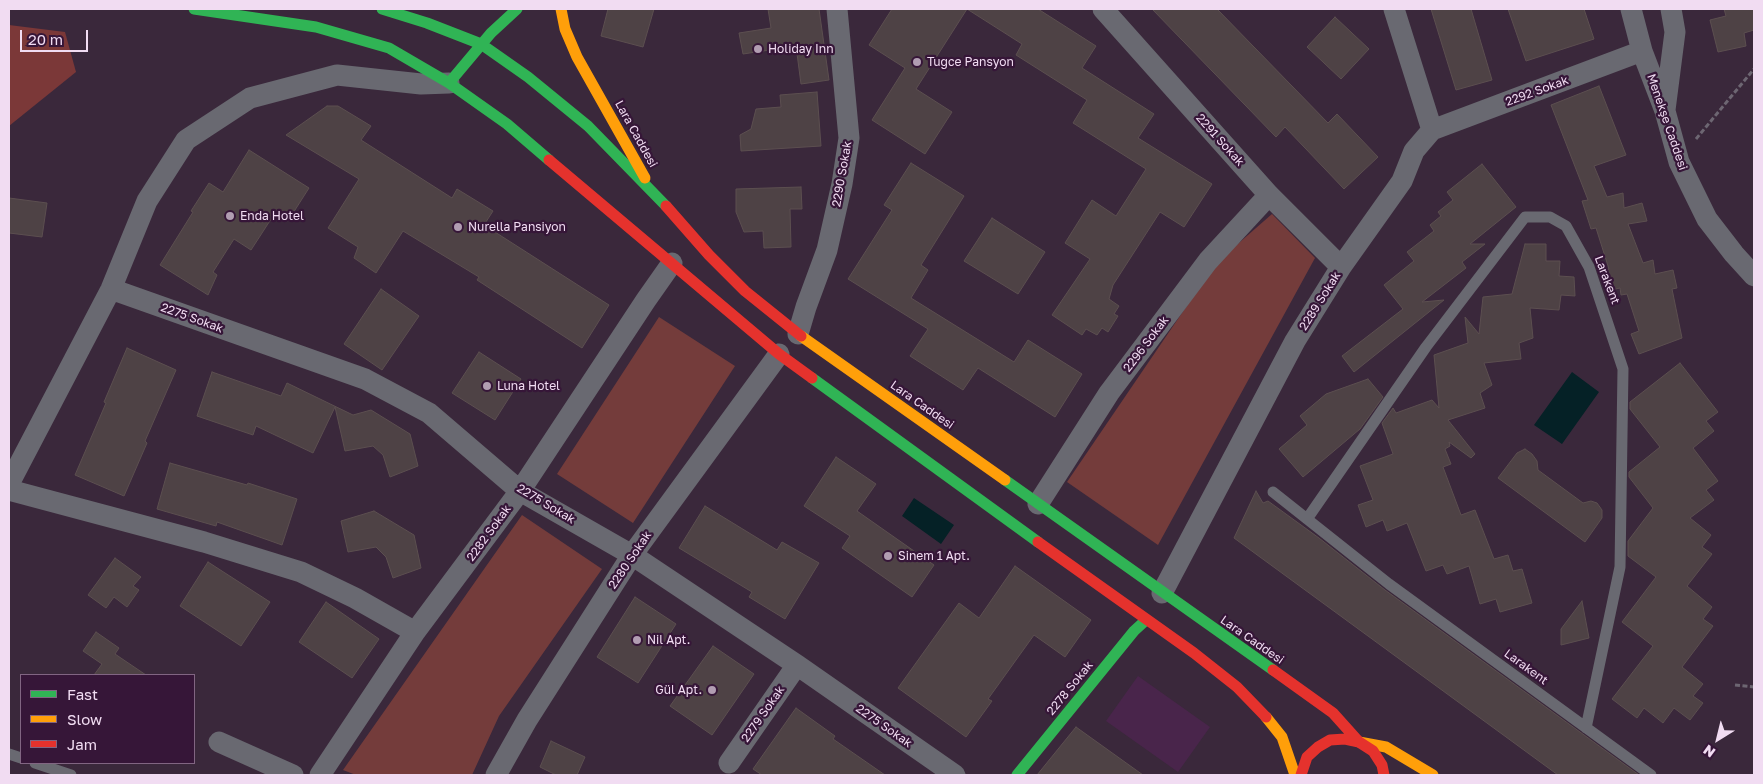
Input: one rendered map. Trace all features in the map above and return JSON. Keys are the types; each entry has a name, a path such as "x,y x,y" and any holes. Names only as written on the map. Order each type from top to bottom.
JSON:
{"main road":[{"path":"194,9 316,26 358,38 389,48 449,83 507,124 779,354 1201,658 1237,687 1263,713 1282,737 1295,775"},
{"path":"382,9 427,23 482,44 528,77 588,126 652,190"},
{"path":"449,83 482,44 517,9"},
{"name":"Lara Caddesi","path":"561,9 565,29 577,57 652,190 709,255 745,290 798,334 1333,713 1359,742 1373,751 1382,765 1384,775"},
{"name":"2278 Sokak","path":"1018,775 1134,632 1146,620"},
{"path":"1333,713 1432,775"},
{"path":"1301,775 1307,757 1318,747 1330,740 1345,739 1386,747"}],"street":[{"name":"2290 Sokak","path":"798,334 827,250 842,184 849,138 837,9"},
{"name":"2291 Sokak","path":"1103,9 1269,195 1341,267"},
{"path":"1394,9 1432,130"},
{"name":"Menekşe Caddesi","path":"1631,9 1642,51 1664,111 1679,162 1707,219 1754,276"},
{"path":"1664,111 1675,32 1671,9"},
{"name":"2292 Sokak","path":"1432,130 1642,51"},
{"path":"9,484 111,289 147,201 186,140 250,98 337,74 420,84 449,83"},
{"name":"2289 Sokak","path":"1162,593 1295,341 1341,267 1402,181 1414,151 1432,130"},
{"name":"2296 Sokak","path":"1038,504 1109,392 1208,261 1269,195"},
{"name":"2282 Sokak","path":"320,775 416,632 520,491 672,263"},
{"name":"2275 Sokak","path":"111,289 365,379 428,413 520,491 632,554 797,665 955,775"},
{"name":"2280 Sokak","path":"496,775 527,720 632,554 779,354"},
{"path":"9,490 204,542 301,572 355,598 416,632"},
{"name":"2279 Sokak","path":"729,763 797,665"},
{"path":"219,742 293,775"}],"lane":[{"name":"Larakent","path":"1307,519 1426,347 1525,217 1550,217 1566,226 1589,266 1623,369 1620,567 1586,728"},
{"name":"Larakent","path":"1273,492 1389,584 1651,775"},
{"path":"38,764 71,775"}],"path":[{"path":"1679,162 1754,69"},
{"path":"1735,685 1754,687"}],"shaded area":[{"path":"9,25 65,32 76,72 9,126"},
{"path":"1272,214 1315,258 1158,545 1067,482 1216,263"},
{"path":"659,317 735,366 633,523 557,474"},
{"path":"1572,372 1599,392 1562,444 1534,425"},
{"path":"914,498 954,525 941,544 902,516"},
{"path":"522,515 602,569 499,716 472,775 356,775 343,770"},
{"path":"1138,676 1210,727 1178,772 1106,721"}],"building":[{"path":"608,9 654,9 643,47 601,36"},
{"name":"Holiday Inn","path":"768,9 819,9 829,80 801,84 796,46 743,54 739,33 771,28"},
{"path":"892,9 967,9 916,89 952,112 925,154 872,120 905,68 869,45"},
{"path":"967,9 1038,9 1096,46 1082,68 1154,114 1138,138 1212,184 1184,227 1160,212 1113,285 1109,299 1119,306 1114,314 1118,316 1108,332 1102,328 1097,335 1086,329 1082,335 1052,315 1090,259 1065,243 1092,200 1116,216 1146,169 1073,123 1087,100 1016,55 1022,44"},
{"path":"1152,9 1217,9 1328,123 1337,114 1378,157 1344,189 1285,127 1276,137"},
{"path":"1431,9 1471,9 1492,80 1456,90"},
{"path":"1508,9 1584,9 1594,39 1526,61"},
{"path":"1724,9 1754,9 1754,30 1744,33 1746,46 1718,52 1710,20 1726,16"},
{"path":"1335,17 1369,49 1341,79 1307,47"},
{"path":"1599,86 1626,155 1594,166 1607,197 1623,193 1624,208 1642,203 1647,221 1628,224 1643,263 1653,260 1655,274 1673,270 1677,288 1672,289 1682,338 1639,354 1631,334 1639,331 1627,294 1621,295 1620,288 1611,290 1607,277 1607,269 1609,269 1596,228 1591,229 1582,201 1588,200 1551,105"},
{"path":"817,92 821,146 741,151 740,135 751,129 756,109 781,107 780,95"},
{"path":"327,106 338,106 371,126 361,140 452,198 457,189 493,211 484,225 609,305 582,348 477,280 479,277 403,231 376,273 354,258 358,247 328,228 359,179 286,135"},
{"path":"249,150 309,188 288,221 275,213 251,250 234,239 213,272 217,275 208,295 160,265 209,183 223,192"},
{"path":"911,163 964,196 921,265 928,270 911,298 1014,362 1028,340 1082,374 1055,417 978,368 963,390 910,356 928,329 848,279 892,210 884,205"},
{"path":"1482,164 1516,207 1470,244 1485,244 1462,262 1466,268 1422,302 1444,300 1354,372 1342,356 1403,309 1384,285 1414,261 1407,252 1434,231 1430,225 1441,216 1438,212 1453,200 1447,192"},
{"path":"801,187 802,209 790,209 791,247 764,248 763,231 744,232 736,212 736,189"},
{"path":"9,198 47,203 42,237 9,233"},
{"path":"992,218 1045,252 1018,294 964,261"},
{"path":"1525,244 1546,244 1546,261 1560,261 1559,276 1574,277 1575,296 1561,295 1559,310 1530,308 1533,338 1519,343 1521,359 1484,363 1492,385 1480,393 1485,408 1448,420 1475,454 1471,458 1449,442 1450,446 1445,449 1451,464 1443,467 1461,515 1475,510 1494,559 1508,555 1513,571 1522,569 1532,603 1500,612 1496,599 1480,604 1469,566 1447,574 1443,565 1426,571 1407,523 1387,531 1383,520 1366,527 1358,505 1373,500 1360,466 1393,454 1382,423 1393,408 1396,413 1432,400 1439,408 1434,355 1468,343 1465,317 1479,334 1483,297 1512,294"},
{"path":"381,289 419,316 382,370 344,344"},
{"path":"127,348 176,370 145,441 147,443 124,496 75,475"},
{"name":"Luna Hotel","path":"479,352 521,379 495,420 452,393"},
{"path":"1680,363 1718,412 1706,421 1714,431 1693,448 1718,481 1706,490 1714,500 1690,518 1711,535 1702,547 1712,554 1687,586 1712,607 1703,619 1713,626 1682,667 1703,684 1693,696 1703,703 1690,720 1674,708 1663,723 1644,708 1637,718 1612,699 1653,646 1622,622 1656,577 1628,556 1628,541 1653,508 1629,477 1629,472 1660,447 1630,409 1630,402"},
{"path":"212,372 281,396 287,383 353,415 371,410 410,434 418,466 390,477 383,455 373,446 345,451 335,407 313,453 256,426 253,435 197,416"},
{"path":"1368,379 1383,397 1360,429 1303,477 1279,449 1307,425 1300,416 1326,394"},
{"path":"1525,449 1537,461 1538,470 1583,503 1591,501 1597,503 1602,510 1602,518 1585,542 1498,478 1517,453"},
{"path":"836,457 876,484 857,511 934,565 912,597 842,548 850,536 804,506"},
{"path":"170,463 247,485 248,483 297,499 282,545 217,522 216,526 157,509"},
{"path":"1256,491 1263,503 1268,501 1385,590 1639,775 1558,775 1234,538"},
{"path":"705,506 777,550 782,542 819,563 785,619 749,597 752,592 679,548"},
{"path":"374,511 414,535 421,568 393,578 386,557 376,547 348,552 341,521"},
{"path":"115,558 141,577 133,586 139,590 127,607 114,597 106,608 88,595"},
{"path":"208,562 270,602 241,646 180,606"},
{"path":"1015,566 1091,620 1065,657 1034,635 988,699 992,701 966,737 898,688 959,603 979,618"},
{"name":"Nil Apt.","path":"635,597 676,624 638,683 597,657"},
{"path":"1582,601 1589,638 1561,645 1561,629"},
{"path":"326,602 379,639 352,678 299,642"},
{"path":"96,632 119,648 115,654 145,674 95,674 102,664 83,651"},
{"name":"Ğül Apt.","path":"713,646 754,674 712,735 670,706"},
{"path":"796,708 835,736 833,739 885,775 762,775 753,769"},
{"path":"1076,727 1143,775 1037,775"},
{"path":"551,741 585,757 577,775 556,775 540,767"}],"traffic: fast":[{"path":"194,9 316,27 389,48 449,83 507,124 549,160"},
{"path":"382,9 427,23 481,44 528,77 588,126 666,206"},
{"path":"449,83 491,33 517,9"},
{"path":"812,378 1038,542"},
{"path":"1005,480 1273,670"},
{"path":"1017,775 1134,631 1146,620"}],"traffic: slow":[{"path":"561,9 565,29 577,57 645,178"},
{"path":"801,336 1005,480"},
{"path":"1266,717 1282,737 1295,775"},
{"path":"1359,742 1386,747 1433,775"}],"traffic: jam":[{"path":"549,160 779,354 812,378"},
{"path":"666,206 709,255 745,291 801,336"},
{"path":"1038,542 1194,653 1237,687 1266,717"},
{"path":"1273,670 1333,713 1359,742"},
{"path":"1301,775 1307,757 1318,747 1330,740 1345,739 1359,742 1373,751 1382,765 1384,775"}],"place":[{"name":"Holiday Inn","path":"758,49"},
{"name":"Tugce Pansyon","path":"917,62"},
{"name":"Enda Hotel","path":"230,216"},
{"name":"Nurella Pansiyon","path":"458,227"},
{"name":"Luna Hotel","path":"487,386"},
{"name":"Sinem 1 Apt.","path":"888,556"},
{"name":"Nil Apt.","path":"637,640"},
{"name":"Ğül Apt.","path":"712,690"}]}
